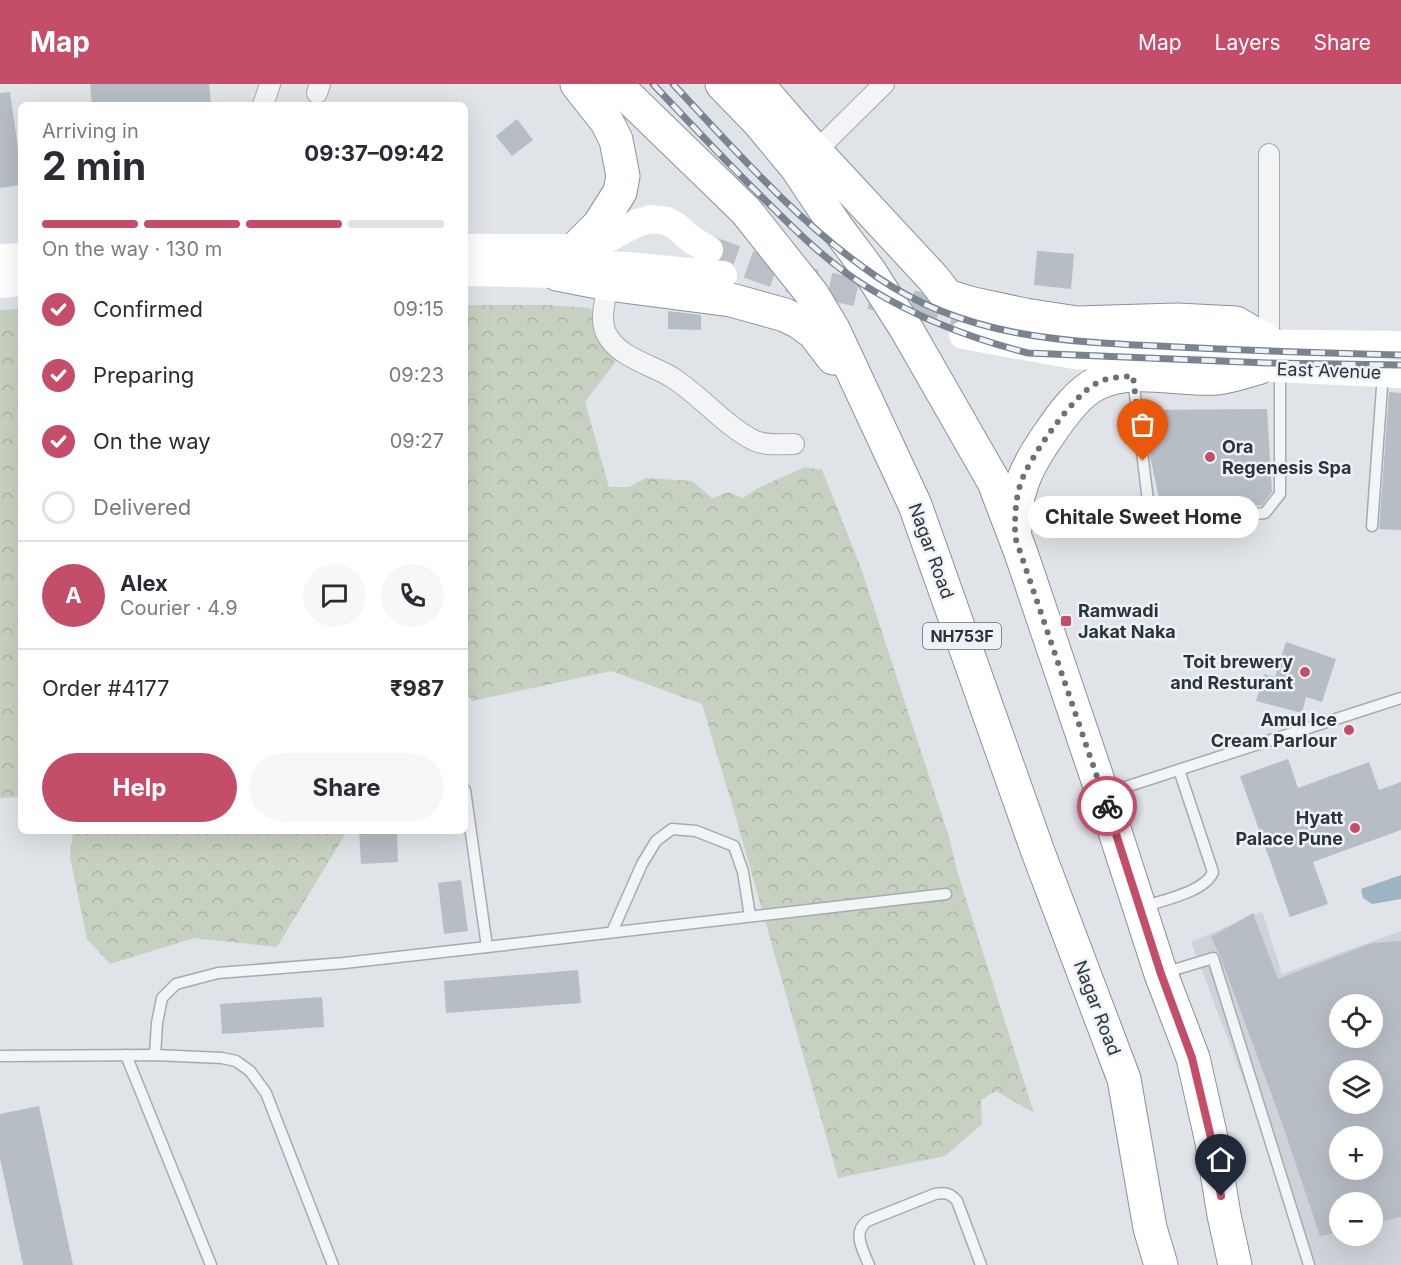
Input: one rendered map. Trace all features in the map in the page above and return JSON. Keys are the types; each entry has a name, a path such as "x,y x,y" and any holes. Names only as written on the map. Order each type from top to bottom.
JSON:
{"highway":[{"path":"578,84 607,122 616,140 623,176 620,192 598,225 566,261 608,284 731,300 785,315 814,333 867,402"},
{"name":"Nagar Road","path":"615,84 746,211 812,294 833,329 915,505 1038,852 1124,1079 1150,1228 1161,1265"},
{"path":"722,84 758,121 806,160 933,278 948,296 969,303 1077,323 1177,320 1236,323 1269,362 1217,378 1151,375 1113,378 1096,383 1067,408 1043,443 1022,480 1014,512 1015,537"},
{"path":"757,84 806,160 834,225 870,272 908,330 994,482 1103,795 1161,974 1192,1058 1212,1142 1235,1265"}],"main road":[{"path":"468,272 566,261 628,227 651,219 667,221 709,250"},
{"path":"468,248 586,265 628,266 723,275"},
{"path":"0,258 18,257"},
{"path":"0,284 18,282"},
{"path":"964,325 1070,338 1095,337 1269,362"},
{"name":"East Avenue","path":"1269,362 1401,345"},
{"name":"East Avenue","path":"1269,362 1392,373"}],"street":[{"path":"264,102 270,84"},
{"path":"806,160 884,84"},
{"path":"1269,154 1269,362"},
{"path":"608,284 602,321 606,333 616,347 672,378 753,440 765,444 794,444"}],"lane":[{"path":"1133,376 1151,525 1265,513 1274,505 1280,494 1269,362"},
{"path":"1372,526 1392,373"},
{"path":"1103,795 1401,698"},
{"path":"1141,908 1201,887 1210,880 1213,872 1179,770"},
{"path":"468,811 487,947"},
{"path":"612,933 642,864 656,841 672,829 696,831 734,846 743,872 750,916"},
{"path":"155,1055 157,1023 162,998 176,984 218,974 344,963 946,894"},
{"path":"1161,974 1213,958 1309,1265"},
{"path":"126,1055 211,1265"},
{"path":"0,1056 155,1055 222,1058 236,1061 250,1071 266,1093 333,1265"},
{"path":"869,1265 858,1234 860,1226 867,1221 935,1194 943,1193 951,1195 957,1202 981,1265"}],"shaded area":[{"path":"1262,911 1282,974 1401,931 1401,1265 1314,1265 1191,942"}],"green space":[{"path":"468,305 547,305 590,308 619,357 585,402 609,487 629,487 646,478 692,481 712,498 729,492 743,498 758,488 805,467 822,470 861,568 949,837 957,871 1034,1113 996,1091 981,1100 982,1124 945,1156 838,1178 702,704 611,671 472,701 468,696"},
{"path":"18,309 18,797 0,798 0,310"},
{"path":"73,834 345,834 277,947 194,938 110,964 87,939 70,857"}],"water":[{"path":"1401,875 1401,899 1372,904 1363,898 1361,889"}],"building":[{"path":"90,84 209,84 211,102 92,102"},
{"path":"10,92 18,149 18,185 0,188 0,93"},
{"path":"517,119 533,140 512,156 496,136"},
{"path":"1037,251 1074,254 1071,289 1034,285"},
{"path":"668,311 701,315 701,330 668,329"},
{"path":"1389,392 1401,393 1401,530 1379,529"},
{"name":"Ora Regenesis Spa","path":"1267,409 1272,492 1262,505 1163,516 1150,456 1144,410"},
{"path":"1286,642 1336,659 1322,702 1306,697 1302,713 1256,701 1264,674 1275,677"},
{"path":"1288,759 1298,788 1369,762 1379,790 1401,782 1401,830 1313,862 1328,904 1290,917 1240,776"},
{"path":"359,834 397,834 398,862 361,864"},
{"path":"461,880 468,931 444,934 438,883"},
{"path":"1253,913 1278,979 1372,943 1401,941 1401,1217 1383,1221 1383,1192 1329,1192 1329,1234 1320,1236 1281,1120 1211,937"},
{"path":"578,970 581,1003 446,1013 444,981"},
{"path":"322,997 324,1027 222,1034 220,1004"},
{"path":"39,1106 73,1265 23,1265 0,1158 0,1114"}],"tunnel":[{"path":"709,250 781,276 966,316"}],"railway":[{"path":"653,84 750,185 829,259 857,281 890,300 967,335 1028,353 1268,363 1401,365"},
{"path":"673,84 745,161 821,234 877,277 912,298 948,314 985,326 1022,334 1099,343 1401,355"}],"way so far":[{"path":"1107,806 1015,537 1014,512 1022,480 1043,443 1067,408 1096,383 1133,376 1143,461"}],"place":[{"name":"Ora Regenesis Spa","path":"1210,457"},
{"name":"Chitale Sweet Home","path":"1143,461"},
{"name":"Ramwadi Jakat Naka","path":"1066,621"},
{"name":"Toit brewery and Resturant","path":"1305,672"},
{"name":"Amul Ice Cream Parlour","path":"1349,730"},
{"name":"Hyatt Palace Pune","path":"1355,828"}],"route":[{"path":"1107,806 1161,974 1192,1058 1212,1142 1221,1196"}]}
